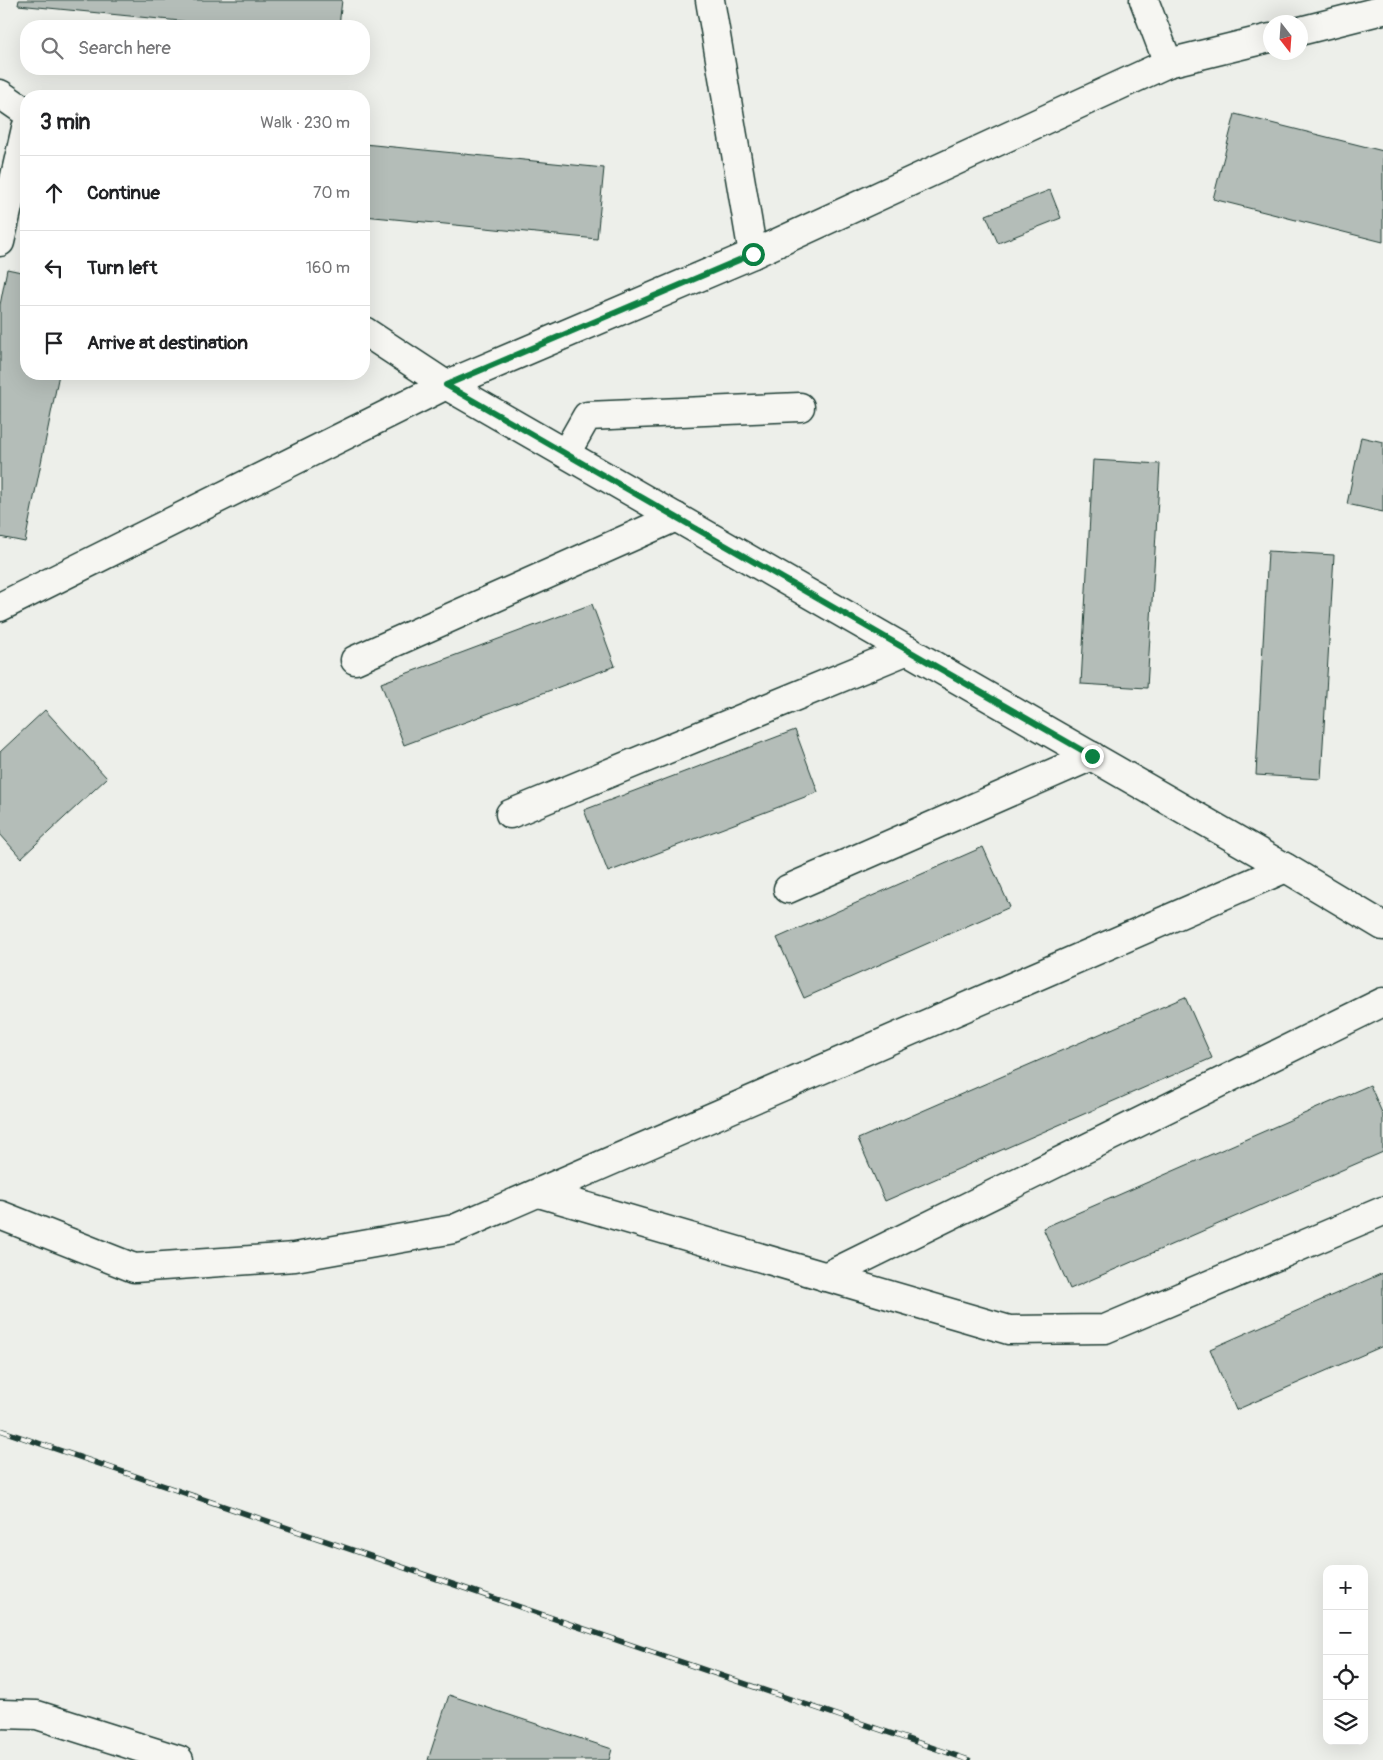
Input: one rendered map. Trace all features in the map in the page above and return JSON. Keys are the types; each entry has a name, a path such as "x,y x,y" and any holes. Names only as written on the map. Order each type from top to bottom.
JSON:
{"street":[{"path":"710,0 753,254"},
{"path":"1144,0 1168,63"},
{"path":"1308,29 1383,10"},
{"path":"0,608 446,385 753,254 1168,63 1263,40"},
{"path":"0,94 20,108"},
{"path":"0,242 20,154"},
{"path":"370,335 446,385 1286,868 1383,926"},
{"path":"566,453 586,416 800,407"},
{"path":"355,660 676,517"},
{"path":"510,814 908,650"},
{"path":"788,889 1092,756"},
{"path":"0,1215 134,1268 295,1257 454,1229 1286,868"},
{"path":"825,1276 1383,1002"},
{"path":"539,1193 1009,1330 1105,1329 1383,1211"},
{"path":"0,1714 37,1715 179,1760"}],"building":[{"path":"19,0 342,0 340,20 170,20 18,5"},
{"path":"1235,114 1383,151 1383,242 1213,199"},
{"path":"370,145 604,168 597,239 370,217"},
{"path":"1050,190 1061,218 998,243 986,215"},
{"path":"7,269 20,272 20,380 58,380 25,542 0,537 0,305"},
{"path":"1361,437 1383,442 1383,512 1347,504"},
{"path":"1093,460 1160,464 1147,688 1081,684"},
{"path":"1268,551 1334,555 1321,779 1256,775"},
{"path":"592,604 615,666 404,745 381,683"},
{"path":"45,710 107,778 21,858 0,834 0,752"},
{"path":"795,730 818,792 608,872 584,810"},
{"path":"983,847 1010,907 804,998 777,938"},
{"path":"1185,997 1212,1058 885,1201 858,1139"},
{"path":"1370,1085 1383,1115 1383,1152 1070,1289 1043,1228"},
{"path":"1383,1273 1383,1346 1236,1410 1210,1349"},
{"path":"449,1695 612,1749 609,1760 428,1760"}],"railway":[{"path":"0,1430 969,1760"}],"route":[{"path":"753,254 446,385 1092,756"}]}
